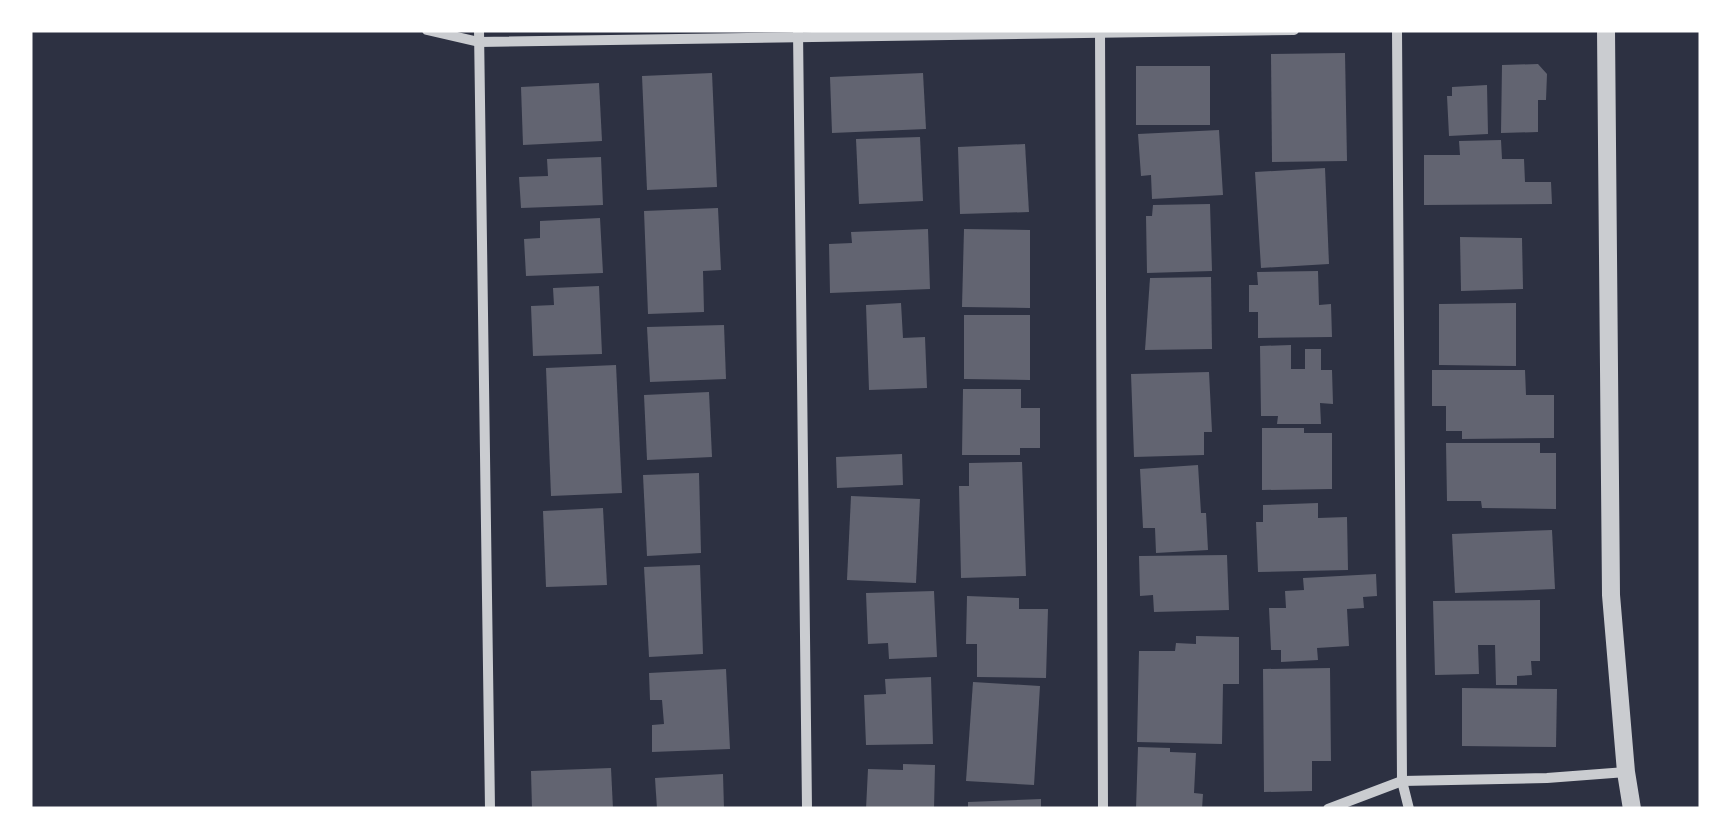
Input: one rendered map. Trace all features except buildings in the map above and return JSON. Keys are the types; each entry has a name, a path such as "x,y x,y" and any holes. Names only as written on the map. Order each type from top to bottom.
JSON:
{"street":[{"path":"427,30 479,36 1294,30"},
{"path":"1397,30 1402,781 1409,809"},
{"path":"1606,30 1611,595 1632,809"},
{"path":"1100,31 1103,809"},
{"path":"798,33 807,809"},
{"path":"479,36 490,809"},
{"path":"1328,809 1402,781 1626,772"}]}
